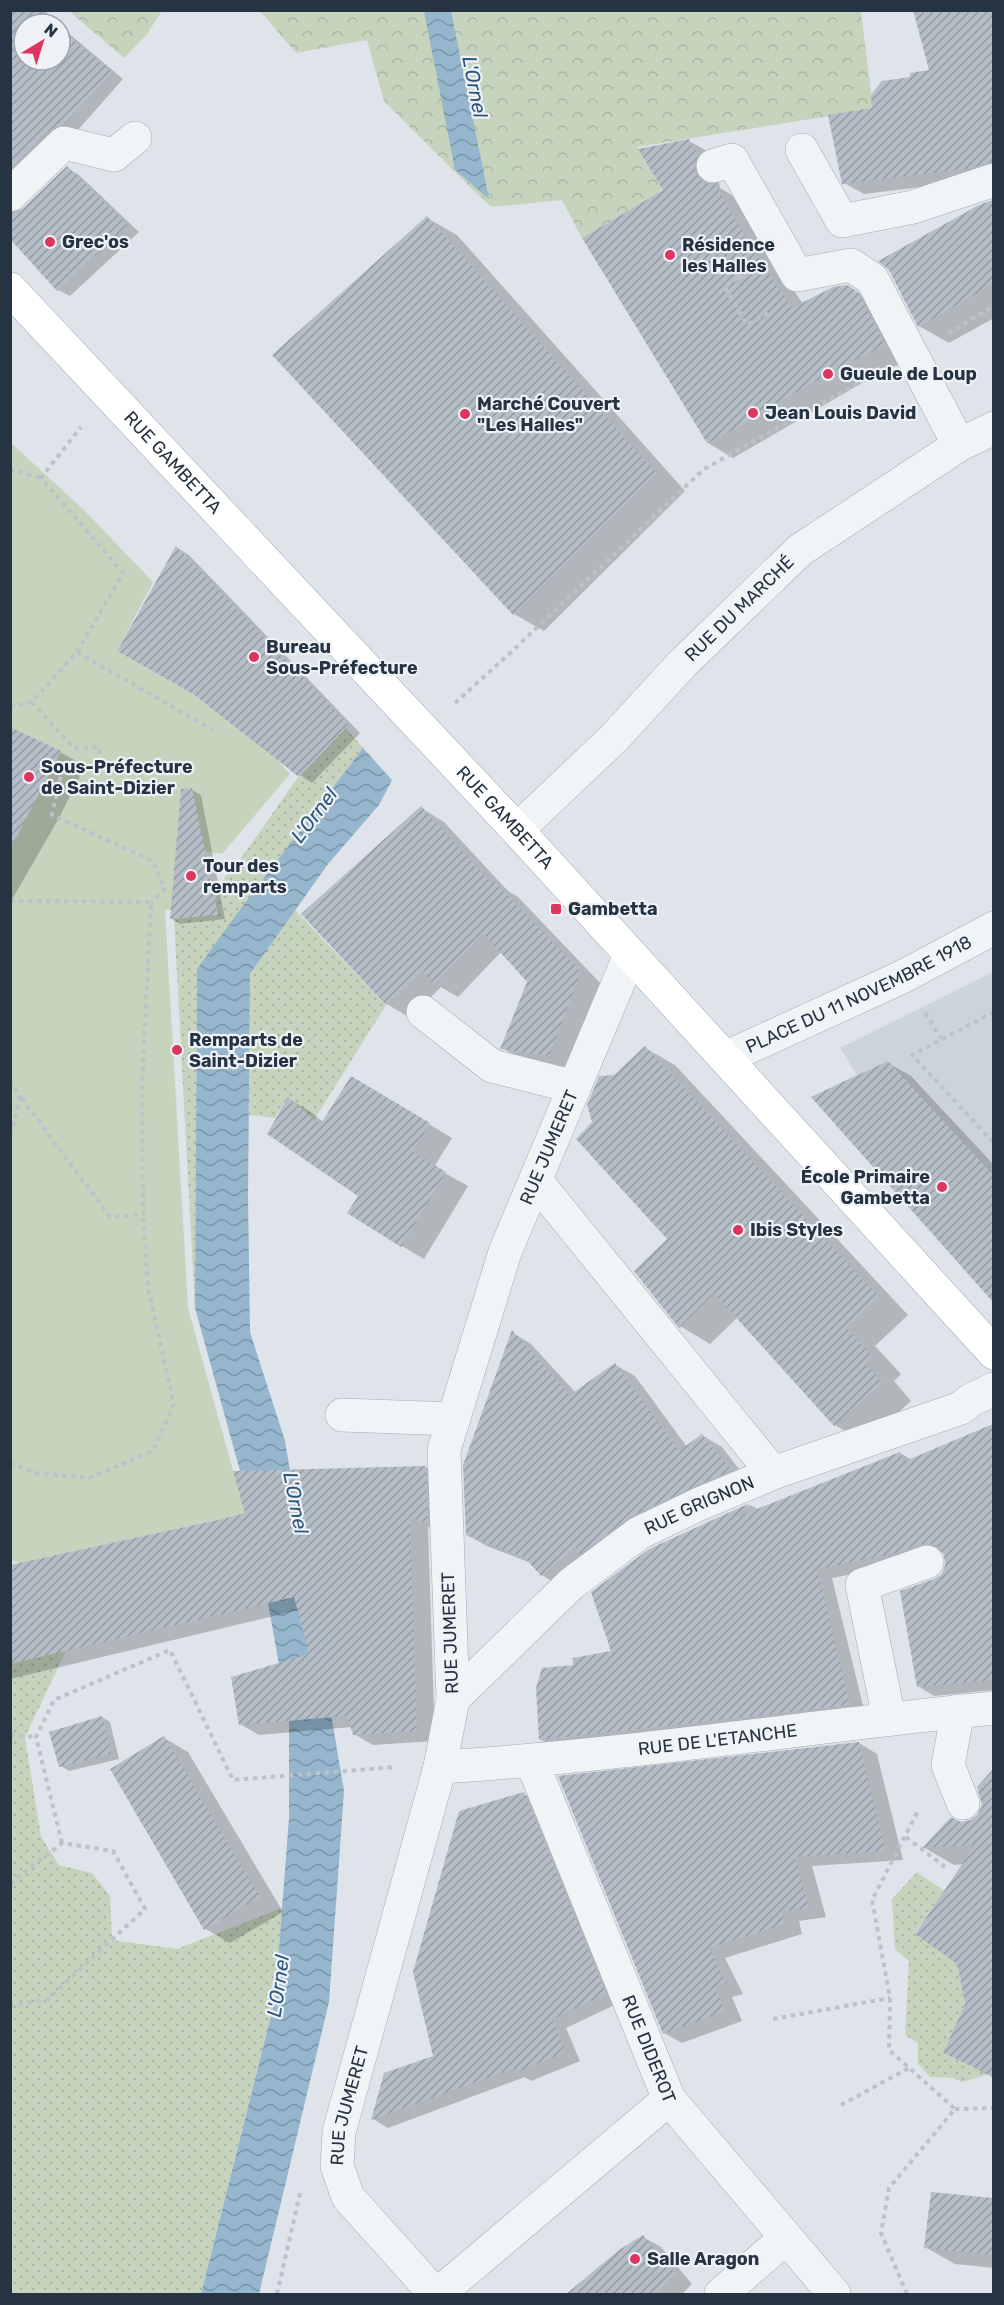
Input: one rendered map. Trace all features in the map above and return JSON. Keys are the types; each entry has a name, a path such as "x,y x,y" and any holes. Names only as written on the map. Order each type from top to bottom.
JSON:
{"main road":[{"name":"RUE GAMBETTA","path":"10,289 517,830 993,1353"}],"street":[{"path":"10,195 64,143 114,155 135,138"},
{"path":"802,150 842,221 913,207 993,180"},
{"path":"712,165 732,160 796,275 851,265 872,279 959,445"},
{"name":"RUE DU MARCHÉ","path":"517,830 614,738 682,664 800,550 959,445 993,428"},
{"name":"PLACE DU 11 NOVEMBRE 1918","path":"724,1058 902,977 993,928"},
{"name":"RUE JUMERET","path":"436,2295 348,2197 337,2166 339,2132 440,1767 453,1699 444,1450 505,1252 630,955"},
{"path":"423,1012 492,1066 575,1087"},
{"path":"536,1181 773,1473"},
{"name":"RUE GRIGNON","path":"453,1699 571,1584 639,1533 697,1504 773,1473 961,1408 993,1389"},
{"path":"342,1415 454,1419"},
{"path":"888,1718 862,1585 927,1562"},
{"name":"RUE DE L'ETANCHE","path":"440,1767 532,1762 888,1718 993,1708"},
{"path":"958,1711 948,1765 963,1803"},
{"name":"RUE DIDEROT","path":"532,1762 669,2099 834,2295"},
{"path":"436,2295 669,2099"},
{"path":"721,2295 786,2238"}],"path":[{"path":"457,700 508,655 704,469 878,372"},
{"path":"41,478 109,394"},
{"path":"10,469 41,478 123,573 77,652 32,702 10,707"},
{"path":"77,652 213,730"},
{"path":"10,901 151,902 165,889 153,861 52,815 62,770 102,765 99,747 73,748 32,702"},
{"path":"10,1463 36,1473 89,1478 153,1451 174,1404 148,1288 143,1214 142,1086 151,902"},
{"path":"993,1012 912,1055 993,1143"},
{"path":"10,1081 110,1217 143,1214"},
{"path":"10,1139 20,1096"},
{"path":"62,1843 36,1737 54,1700 170,1650 233,1780 398,1767"},
{"path":"10,1735 36,1737"},
{"path":"918,1801 919,1812 873,1900 890,1998 889,2050 955,2109 993,2108"},
{"path":"906,1837 945,1867"},
{"path":"10,1884 62,1843 113,1851 145,1909 48,1999 10,2006"},
{"path":"773,2019 890,1998"},
{"path":"841,2105 909,2068"},
{"path":"907,2295 881,2233 889,2188 955,2109"}],"shaded area":[{"path":"993,972 993,1302 811,1097 857,1075 840,1048"}],"green space":[{"path":"162,11 147,34 124,58 70,12"},
{"path":"260,11 861,11 873,109 637,147 663,190 582,238 562,200 492,207 476,193 384,101 367,40 296,53"},
{"path":"10,442 84,510 153,582 117,651 193,694 276,759 290,774 222,854 198,850 211,908 165,910 188,1308 245,1514 20,1563 10,1560"},
{"path":"346,728 363,748 197,970 195,1308 174,919 217,914 215,900 225,877 237,864 296,780"},
{"path":"295,910 386,1005 314,1120 288,1097 275,1118 249,1115 250,974"},
{"path":"66,1651 25,1737 41,1837 59,1865 92,1873 110,1896 112,1940 177,1949 282,1908 275,2000 201,2294 11,2294 10,1663"},
{"path":"917,1872 944,1891 915,1933 957,1964 965,2004 943,2053 989,2074 962,2082 953,2078 930,2077 918,2064 918,2043 905,2035 909,1961 895,1949 892,1899"}],"water":[{"path":"424,11 451,11 489,199 455,170"},
{"name":"L'Ornel","path":"363,748 392,780 379,805 328,864 250,974 248,1197 250,1332 285,1441 344,1791 329,2002 259,2294 201,2294 275,2000 289,1818 289,1721 253,1518 195,1308 197,969"}],"building":[{"path":"10,10 40,10 42,12 12,12 12,72 72,72 72,38 112,72 64,125 51,129 10,168"},
{"path":"913,10 993,10 993,162 971,168 842,184 828,115 872,108 871,95 882,81 910,77 910,73 929,70"},
{"path":"689,139 698,155 695,172 701,180 708,184 715,184 754,252 792,308 833,287 847,285 858,292 885,345 837,369 739,427 707,443 582,238 663,190 638,149"},
{"path":"67,166 128,225 57,291 10,239 10,213 23,208"},
{"path":"993,200 993,284 918,327 889,270 878,261 979,205"},
{"name":"Marché Couvert \"Les Halles\"","path":"427,216 656,473 513,615 272,355"},
{"path":"176,546 349,725 299,777 193,694 117,651"},
{"name":"Sous-Préfecture de Saint-Dizier","path":"10,727 61,751 10,850"},
{"path":"192,788 218,915 170,919 181,789"},
{"path":"421,806 492,884 494,881 581,972 549,1056 500,1049 527,982 483,933 434,985 422,970 386,1005 301,914"},
{"name":"Ibis Styles","path":"645,1046 879,1297 846,1328 872,1356 865,1363 882,1383 834,1426 714,1293 679,1328 634,1271 667,1239 576,1139 592,1122 587,1105 599,1076 614,1075"},
{"name":"École Primaire Gambetta","path":"888,1061 993,1175 993,1302 811,1097"},
{"path":"351,1076 430,1123 413,1152 446,1172 401,1247 347,1213 358,1196 267,1134 288,1097 320,1125"},
{"path":"512,1330 570,1395 615,1363 679,1451 702,1434 731,1470 631,1516 579,1555 576,1547 541,1576 525,1558 466,1535 463,1465"},
{"path":"993,1424 993,1680 917,1687 900,1591 934,1579 942,1574 945,1565 944,1555 940,1548 931,1544 921,1544 893,1554 817,1569 850,1705 539,1740 536,1688 542,1668 573,1665 573,1658 611,1651 591,1592 649,1549 750,1503 732,1519 900,1452 903,1462"},
{"path":"426,1466 428,1523 410,1517 417,1731 353,1735 347,1716 239,1725 231,1677 309,1654 294,1597 10,1664 10,1565 245,1514 233,1471"},
{"path":"102,1716 111,1754 59,1767 49,1732"},
{"path":"164,1736 260,1897 204,1930 110,1769"},
{"path":"859,1742 885,1851 795,1857 809,1908 782,1911 784,1924 709,1948 726,1984 715,1987 725,2011 663,2034 558,1776"},
{"path":"993,1769 993,2076 943,2053 965,2004 957,1964 915,1934 975,1845 922,1848 951,1817 961,1822 977,1815 982,1805 977,1787"},
{"path":"524,1792 606,1994 552,2019 565,2052 515,2073 514,2068 371,2120 384,2073 433,2056 413,1972 459,1811"},
{"path":"931,2192 993,2198 993,2255 924,2248"},
{"name":"Salle Aragon","path":"643,2235 675,2273 655,2295 565,2295 619,2250"}],"place":[{"name":"Grec'os","path":"50,242"},
{"name":"Résidence les Halles","path":"670,255"},
{"name":"Gueule de Loup","path":"828,374"},
{"name":"Jean Louis David","path":"753,413"},
{"name":"Marché Couvert \"Les Halles\"","path":"465,414"},
{"name":"Bureau Sous-Préfecture","path":"254,657"},
{"name":"Sous-Préfecture de Saint-Dizier","path":"29,777"},
{"name":"Tour des remparts","path":"191,876"},
{"name":"Gambetta","path":"556,909"},
{"name":"Remparts de Saint-Dizier","path":"177,1050"},
{"name":"École Primaire Gambetta","path":"942,1187"},
{"name":"Ibis Styles","path":"738,1230"},
{"name":"Salle Aragon","path":"635,2259"}]}
